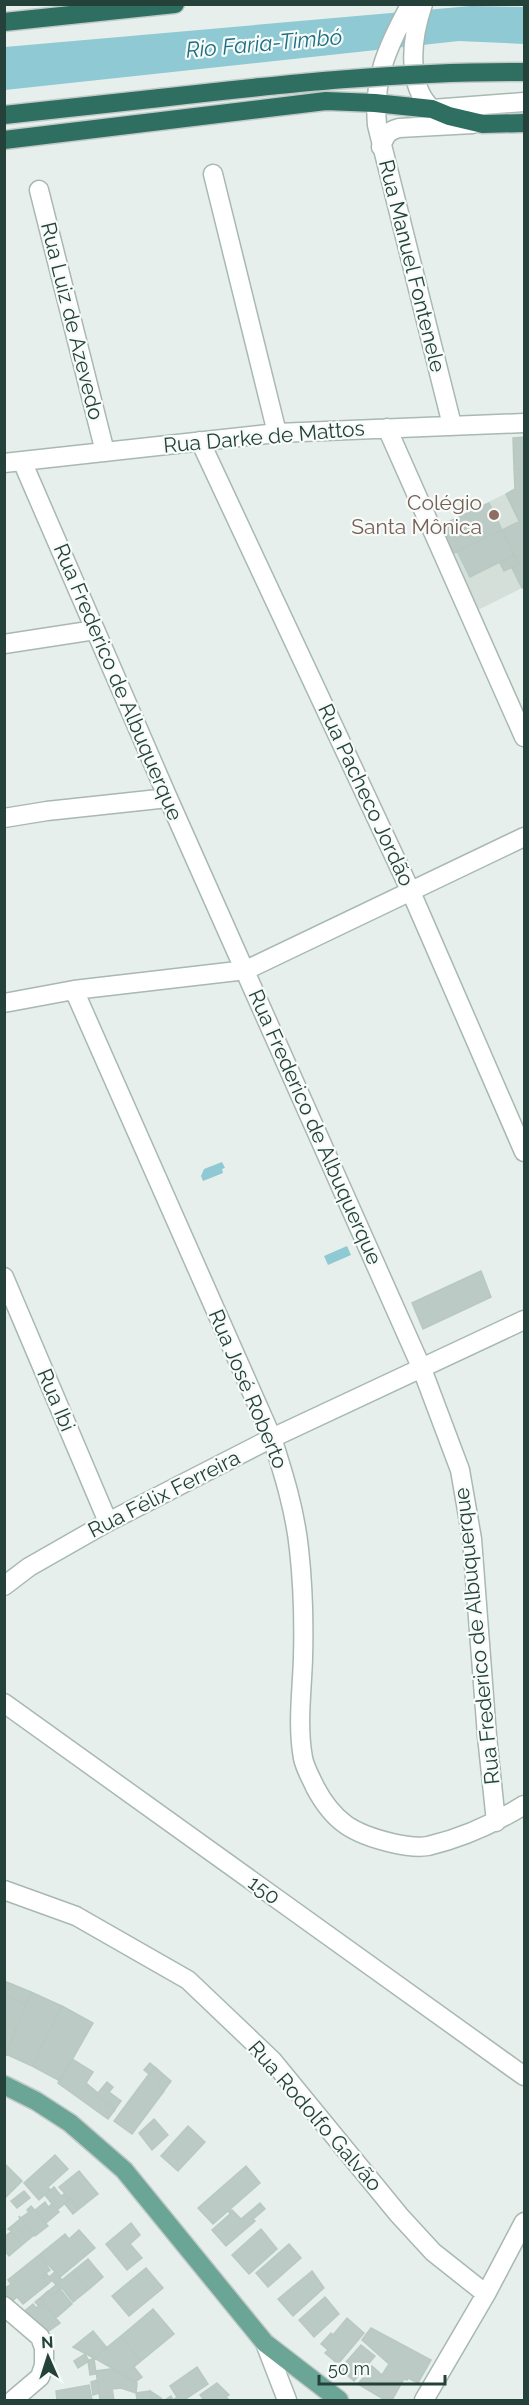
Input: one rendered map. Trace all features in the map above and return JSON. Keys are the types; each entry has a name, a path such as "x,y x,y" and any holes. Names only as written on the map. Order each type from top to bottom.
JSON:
{"highway":[{"path":"4,22 175,4"},
{"path":"4,115 315,80 437,72 525,72"},
{"path":"4,140 326,101 432,109 449,116 483,124 525,123"}],"main road":[{"path":"4,2085 36,2101 70,2123 124,2170 265,2343 339,2400"}],"street":[{"path":"417,6 413,58 420,93 432,109 525,102"},
{"path":"381,147 375,103 377,82 384,58 417,6"},
{"name":"Rua Manuel Fontenele","path":"453,425 381,147 385,136 391,130 399,128 483,124"},
{"path":"213,174 277,433"},
{"name":"Rua Luiz de Azevedo","path":"39,190 105,452"},
{"name":"Rua Darke de Mattos","path":"13,462 277,433 525,423"},
{"path":"387,428 525,737"},
{"name":"Rua Pacheco Jordão","path":"200,441 411,892 525,1152"},
{"name":"Rua Frederico de Albuquerque","path":"13,462 95,630 246,970 422,1369 460,1470 470,1528 496,1822"},
{"path":"4,644 95,630"},
{"path":"4,818 168,798"},
{"path":"4,1003 74,990 246,970 525,837"},
{"name":"Rua José Roberto","path":"74,990 272,1438 291,1501 299,1548 304,1634 300,1717 303,1761 322,1801 337,1819 350,1829 372,1838 411,1847 428,1846 496,1822 525,1805"},
{"name":"Rua Ibi","path":"4,1277 108,1522"},
{"name":"Rua Félix Ferreira","path":"4,1586 29,1567 108,1522 272,1438 525,1320"},
{"name":"150","path":"4,1703 525,2076"},
{"name":"Rua Rodolfo Galvão","path":"4,1890 76,1916 188,1980 272,2060 399,2215 433,2252 486,2294"},
{"path":"424,2400 522,2233"},
{"path":"4,2306 40,2337 44,2348 44,2365 40,2377 13,2400"},
{"path":"265,2343 287,2400"}],"shaded area":[{"name":"Colégio Santa Mônica","path":"524,437 524,587 476,611 437,527 515,489 513,438"}],"water":[{"name":"Rio Faria-Timbó","path":"471,6 524,7 524,44 459,41 5,90 5,47"},
{"path":"222,1162 225,1168 222,1169 223,1173 203,1181 201,1176 204,1169"},
{"path":"347,1246 351,1255 328,1265 324,1256"}],"building":[{"path":"524,437 524,469 514,469 513,438"},
{"path":"514,469 524,469 524,519 519,521 506,494 515,489"},
{"path":"489,503 502,530 450,555 437,527"},
{"path":"524,519 524,554 516,558 502,530"},
{"path":"502,530 514,555 470,577 457,551"},
{"path":"524,554 524,587 522,588 512,568 519,564 516,558"},
{"path":"514,555 519,564 504,571 500,563"},
{"path":"481,1271 491,1297 423,1329 412,1303"},
{"path":"4,1981 31,1992 5,2057 4,2057"},
{"path":"31,1992 62,2006 32,2066 6,2054"},
{"path":"4,1995 26,2004 5,2057 4,2057"},
{"path":"62,2006 93,2023 60,2081 32,2066"},
{"path":"72,2059 93,2072 86,2083 98,2093 107,2082 113,2087 109,2092 121,2101 108,2119 58,2083"},
{"path":"72,2059 93,2072 86,2083 98,2093 96,2095 115,2110 108,2119 58,2083"},
{"path":"150,2063 171,2081 132,2134 114,2121 149,2074 144,2070"},
{"path":"155,2067 164,2075 157,2085 164,2091 132,2134 114,2121"},
{"path":"154,2119 168,2135 152,2150 139,2133"},
{"path":"188,2126 205,2142 178,2171 161,2156"},
{"path":"55,2155 68,2169 48,2187 50,2190 39,2200 24,2183"},
{"path":"4,2163 22,2181 4,2199"},
{"path":"4,2163 22,2181 4,2199"},
{"path":"246,2166 260,2183 213,2224 198,2208"},
{"path":"79,2171 98,2194 79,2209 59,2187"},
{"path":"54,2187 61,2196 64,2194 69,2200 57,2210 45,2195"},
{"path":"24,2191 30,2198 17,2208 11,2201"},
{"path":"71,2199 79,2209 73,2214 64,2203"},
{"path":"45,2202 48,2207 52,2204 59,2212 46,2223 35,2210"},
{"path":"260,2203 265,2209 253,2219 255,2221 226,2246 212,2230 232,2210 241,2219"},
{"path":"31,2206 48,2226 35,2236 21,2218 29,2212 27,2210"},
{"path":"19,2216 27,2226 20,2231 15,2225 10,2230 8,2229 20,2219"},
{"path":"131,2223 140,2235 130,2244 142,2258 127,2270 106,2244"},
{"path":"15,2225 20,2231 27,2226 34,2235 22,2245 10,2230"},
{"path":"261,2229 277,2249 249,2274 232,2255"},
{"path":"79,2230 95,2248 60,2277 39,2255 65,2234 69,2239"},
{"path":"11,2232 22,2245 9,2256 4,2250 4,2237"},
{"path":"289,2244 301,2258 268,2287 256,2273"},
{"path":"39,2255 50,2270 42,2276 48,2284 23,2304 17,2297 11,2302 4,2296 4,2289 11,2284 8,2280"},
{"path":"88,2259 103,2277 88,2290 73,2271"},
{"path":"146,2268 163,2288 129,2316 112,2296"},
{"path":"73,2271 88,2290 73,2302 62,2288 56,2285"},
{"path":"312,2271 324,2288 293,2316 278,2299"},
{"path":"55,2272 62,2280 56,2285 52,2280 48,2284 42,2276 46,2273 49,2277"},
{"path":"56,2285 72,2304 56,2318 40,2298"},
{"path":"60,2289 72,2304 56,2318 40,2298 48,2291 52,2296"},
{"path":"325,2297 339,2314 314,2337 299,2320"},
{"path":"40,2298 60,2323 46,2333 22,2313 33,2304 36,2308 39,2306 35,2302"},
{"path":"33,2304 36,2308 39,2305 42,2308 45,2305 60,2323 46,2333 22,2313"},
{"path":"153,2309 174,2334 141,2361 121,2336"},
{"path":"347,2318 364,2333 338,2364 325,2353 328,2350 321,2344 331,2333 333,2335"},
{"path":"371,2328 431,2360 418,2383 408,2378 404,2379 392,2400 385,2400 358,2384 372,2366 382,2375 389,2364 362,2340"},
{"path":"93,2331 107,2348 94,2358 73,2347"},
{"path":"121,2336 141,2361 124,2375 94,2358"},
{"path":"361,2345 375,2356 354,2381 340,2369"},
{"path":"85,2354 89,2361 78,2368 74,2361"},
{"path":"94,2358 96,2374 90,2375 88,2361"},
{"path":"134,2367 142,2377 135,2382 124,2375"},
{"path":"197,2367 208,2384 184,2400 180,2400 170,2386"},
{"path":"197,2367 208,2384 184,2400 173,2400 177,2397 170,2386"},
{"path":"110,2369 137,2383 136,2393 121,2388 112,2389 114,2400 100,2400 96,2371"},
{"path":"97,2380 99,2393 93,2395 91,2382"},
{"path":"217,2383 229,2395 226,2397 229,2400 204,2400 200,2395"},
{"path":"89,2385 92,2400 57,2400 56,2391"},
{"path":"150,2391 161,2398 162,2400 152,2400"},
{"path":"150,2391 152,2400 137,2400 136,2393"}],"place":[{"name":"Colégio Santa Mônica","path":"494,515"}]}
